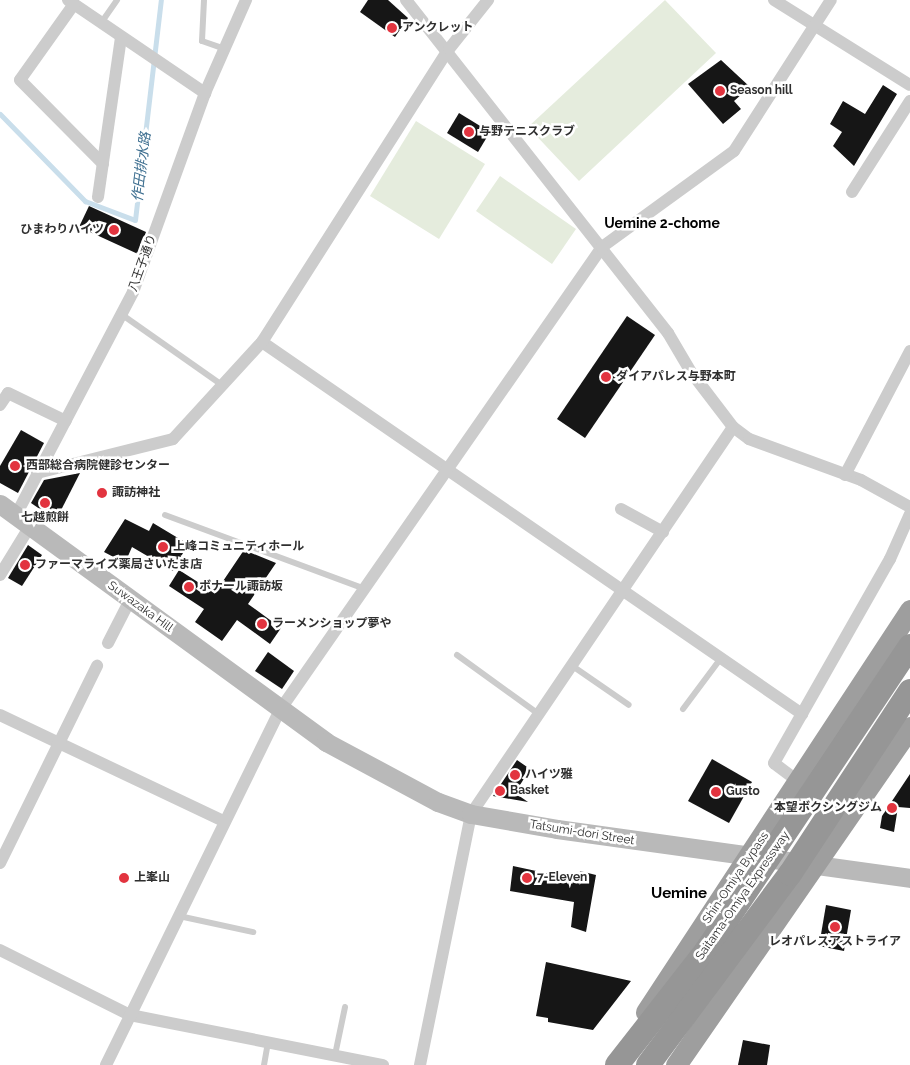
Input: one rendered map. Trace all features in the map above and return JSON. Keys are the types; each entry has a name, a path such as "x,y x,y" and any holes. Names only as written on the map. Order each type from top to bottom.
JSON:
{"highway":[{"name":"Shin-Omiya Bypass","path":"604,1065 631,1034 750,858 910,610"},
{"name":"Saitama-Omiya Expressway","path":"617,1065 706,951 910,646"},
{"name":"Saitama-Omiya Expressway","path":"648,1065 790,874 910,690"},
{"path":"676,1065 815,867 910,727"}],"main road":[{"name":"Suwazaka Hill","path":"0,504 280,710"},
{"name":"Tatsumi-dori Street","path":"280,710 360,764 472,814 750,858 910,878"}],"street":[{"name":"八王子通り","path":"0,575 23,520 37,473 121,314 205,93 246,0"},
{"path":"406,0 449,49 602,247 734,427 749,439 845,475 910,506"},
{"path":"37,473 173,439 262,342 449,49 488,0"},
{"path":"774,0 910,85"},
{"path":"106,1065 223,822 280,710 602,247 734,151 831,0"},
{"path":"103,164 20,80 71,2 121,38 205,93"},
{"path":"98,197 121,38"},
{"path":"852,192 910,101"},
{"path":"262,342 448,468 802,714"},
{"path":"845,475 910,351"},
{"path":"0,405 8,393 66,421"},
{"path":"420,1065 472,814 538,713 734,427"},
{"path":"621,509 663,532"},
{"path":"799,782 774,763 890,559 910,514"},
{"path":"108,644 130,600"},
{"path":"0,863 96,666"},
{"path":"0,715 223,822"},
{"path":"0,950 130,1015 383,1065"}],"lane":[{"path":"100,23 117,0"},
{"path":"204,0 202,41 225,49"},
{"path":"121,314 222,385"},
{"path":"165,515 365,589"},
{"path":"456,655 538,713"},
{"path":"683,709 721,658"},
{"path":"571,665 629,705"},
{"path":"179,916 253,932"},
{"path":"335,1055 345,1007"},
{"path":"264,1065 268,1041"}],"green space":[{"path":"665,0 716,53 579,181 528,127"},
{"path":"416,121 485,164 439,239 370,196"},
{"path":"500,176 576,229 552,264 476,211"}],"building":[{"name":"アンクレット","path":"368,0 388,0 408,18 395,37 360,12"},
{"name":"Season hill","path":"721,60 750,87 734,101 741,109 723,124 688,84"},
{"path":"883,85 897,94 854,166 833,146 842,132 830,124 843,101 865,114"},
{"path":"459,113 490,132 478,152 447,133"},
{"name":"ひまわりハイツ","path":"89,206 146,232 138,254 79,227"},
{"name":"ダイアパレス与野本町","path":"627,316 655,335 585,438 557,419"},
{"path":"21,430 44,443 18,493 0,483 0,466"},
{"path":"80,473 56,520 31,503 44,480"},
{"path":"125,519 149,531 153,523 188,544 173,571 132,547 125,563 104,552"},
{"path":"28,545 42,555 22,586 8,578"},
{"path":"244,550 276,563 248,604 281,628 270,644 237,620 222,641 195,622 204,609 169,586 179,570 215,593"},
{"path":"268,652 294,671 282,689 255,671"},
{"path":"712,759 752,782 729,823 688,801"},
{"name":"ハイツ雅","path":"517,760 530,769 515,793 528,802 493,796"},
{"path":"910,774 910,808 898,807 894,832 880,828 882,816"},
{"path":"513,866 578,880 580,871 596,875 586,932 571,927 574,902 510,891"},
{"name":"レオパレスアストライア","path":"826,905 851,910 844,951 819,946"},
{"path":"546,962 631,981 593,1030 548,1022 548,1018 536,1016"},
{"path":"743,1040 770,1045 767,1065 738,1065"}],"waterway":[{"name":"作田排水路","path":"0,114 85,201 135,220 161,0"}],"place":[{"name":"アンクレット","path":"392,28"},
{"name":"Season hill","path":"720,91"},
{"name":"与野テニスクラブ","path":"469,132"},
{"name":"ひまわりハイツ","path":"114,230"},
{"name":"ダイアパレス与野本町","path":"606,377"},
{"name":"西部総合病院健診センター","path":"15,466"},
{"name":"諏訪神社","path":"102,493"},
{"name":"七越煎餅","path":"45,503"},
{"name":"上峰コミュニティホール","path":"163,547"},
{"name":"ファーマライズ薬局さいたま店","path":"25,565"},
{"name":"ボナール諏訪坂","path":"189,587"},
{"name":"ラーメンショップ夢や","path":"262,624"},
{"name":"ハイツ雅","path":"515,775"},
{"name":"Basket","path":"500,791"},
{"name":"Gusto","path":"716,792"},
{"name":"本望ボクシングジム","path":"892,808"},
{"name":"上峯山","path":"124,878"},
{"name":"7-Eleven","path":"527,878"},
{"name":"レオパレスアストライア","path":"835,927"}],"district":[{"name":"Uemine 2-chome","path":"662,223"},
{"name":"Uemine","path":"679,894"}]}
